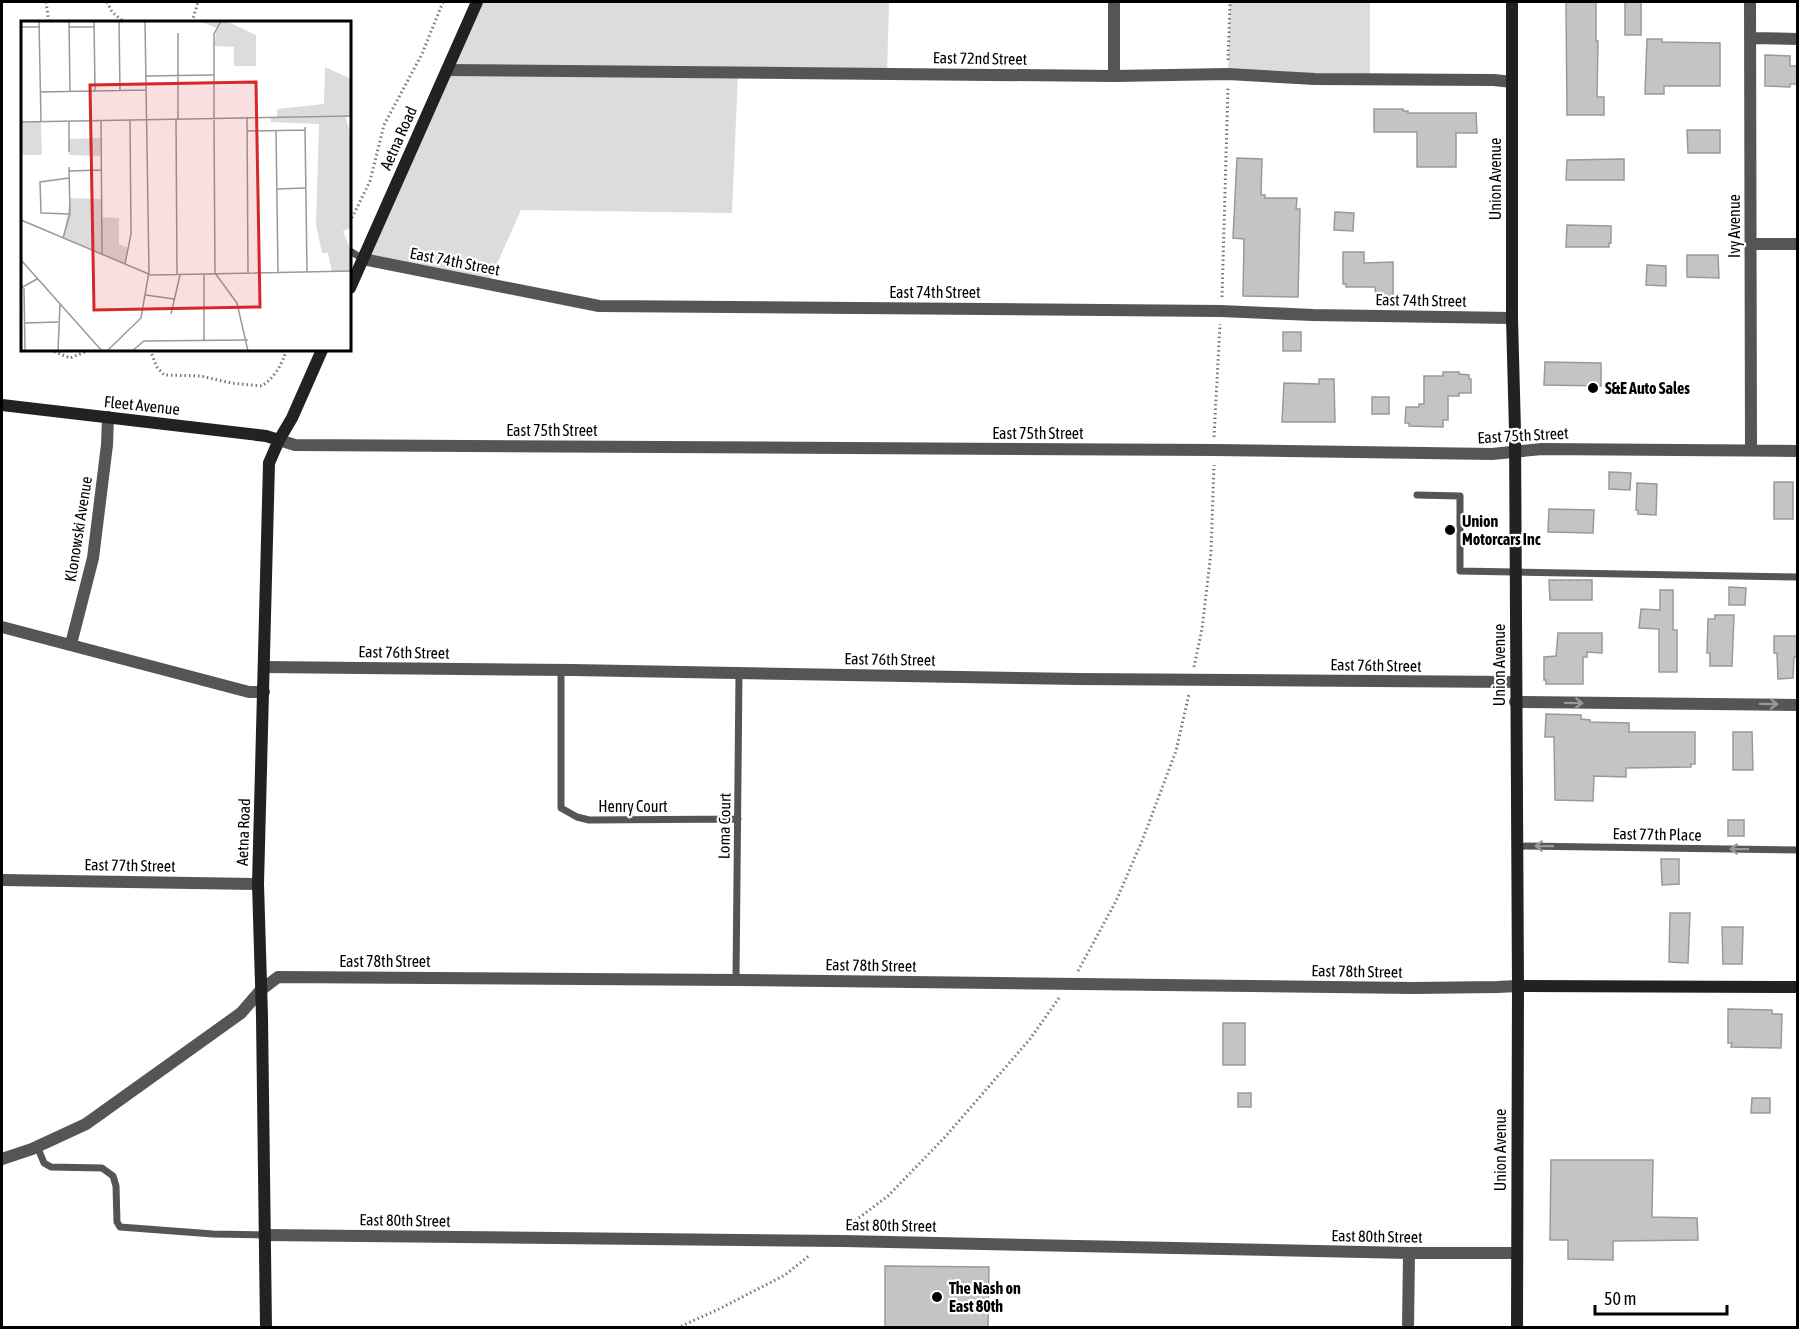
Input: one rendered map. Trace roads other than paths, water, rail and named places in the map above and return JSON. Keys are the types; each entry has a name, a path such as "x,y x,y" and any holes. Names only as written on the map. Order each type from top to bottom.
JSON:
{"main road":[{"name":"Aetna Road","path":"351,286 477,2"},
{"name":"Union Avenue","path":"1512,2 1512,318 1518,986 1517,1328"},
{"name":"Aetna Road","path":"266,1328 258,884 269,463 322,351"},
{"name":"Fleet Avenue","path":"2,405 266,436 279,440"},
{"name":"East 78th Street","path":"1518,986 1797,987"}],"street":[{"path":"1114,2 1114,76"},
{"name":"Ivy Avenue","path":"1750,2 1751,450"},
{"path":"1751,38 1797,39"},
{"name":"East 72nd Street","path":"447,70 1114,76 1228,74 1315,79 1512,82"},
{"path":"1751,244 1797,244"},
{"name":"East 74th Street","path":"363,259 598,306 1221,311 1512,318"},
{"name":"Klonowski Avenue","path":"71,644 93,558 108,417"},
{"name":"East 75th Street","path":"279,440 295,445 1214,450 1492,454 1542,449 1797,451"},
{"path":"2,627 249,692 264,692"},
{"name":"East 76th Street","path":"264,667 1078,679 1515,682"},
{"path":"1515,702 1797,705"},
{"name":"East 77th Street","path":"2,880 258,884"},
{"name":"East 78th Street","path":"2,1159 86,1124 241,1013 261,990 278,977 1413,988 1518,986"},
{"name":"East 80th Street","path":"264,1235 843,1241 1409,1253 1517,1253"},
{"path":"1408,1328 1409,1253"}],"lane":[{"path":"351,252 363,259"},
{"path":"1417,495 1460,496 1460,572 1797,577"},
{"name":"Henry Court","path":"561,670 561,808 577,817 589,819 738,819"},
{"name":"Loma Court","path":"736,980 739,673"},
{"name":"East 77th Place","path":"1517,846 1797,850"},
{"path":"37,1146 44,1163 51,1167 102,1168 112,1176 117,1186 117,1222 120,1227 213,1234 264,1235"}],"place":[{"name":"S&E Auto Sales","path":"1593,388"},
{"name":"Union Motorcars Inc","path":"1450,530"},
{"name":"The Nash on East 80th","path":"937,1297"}]}
